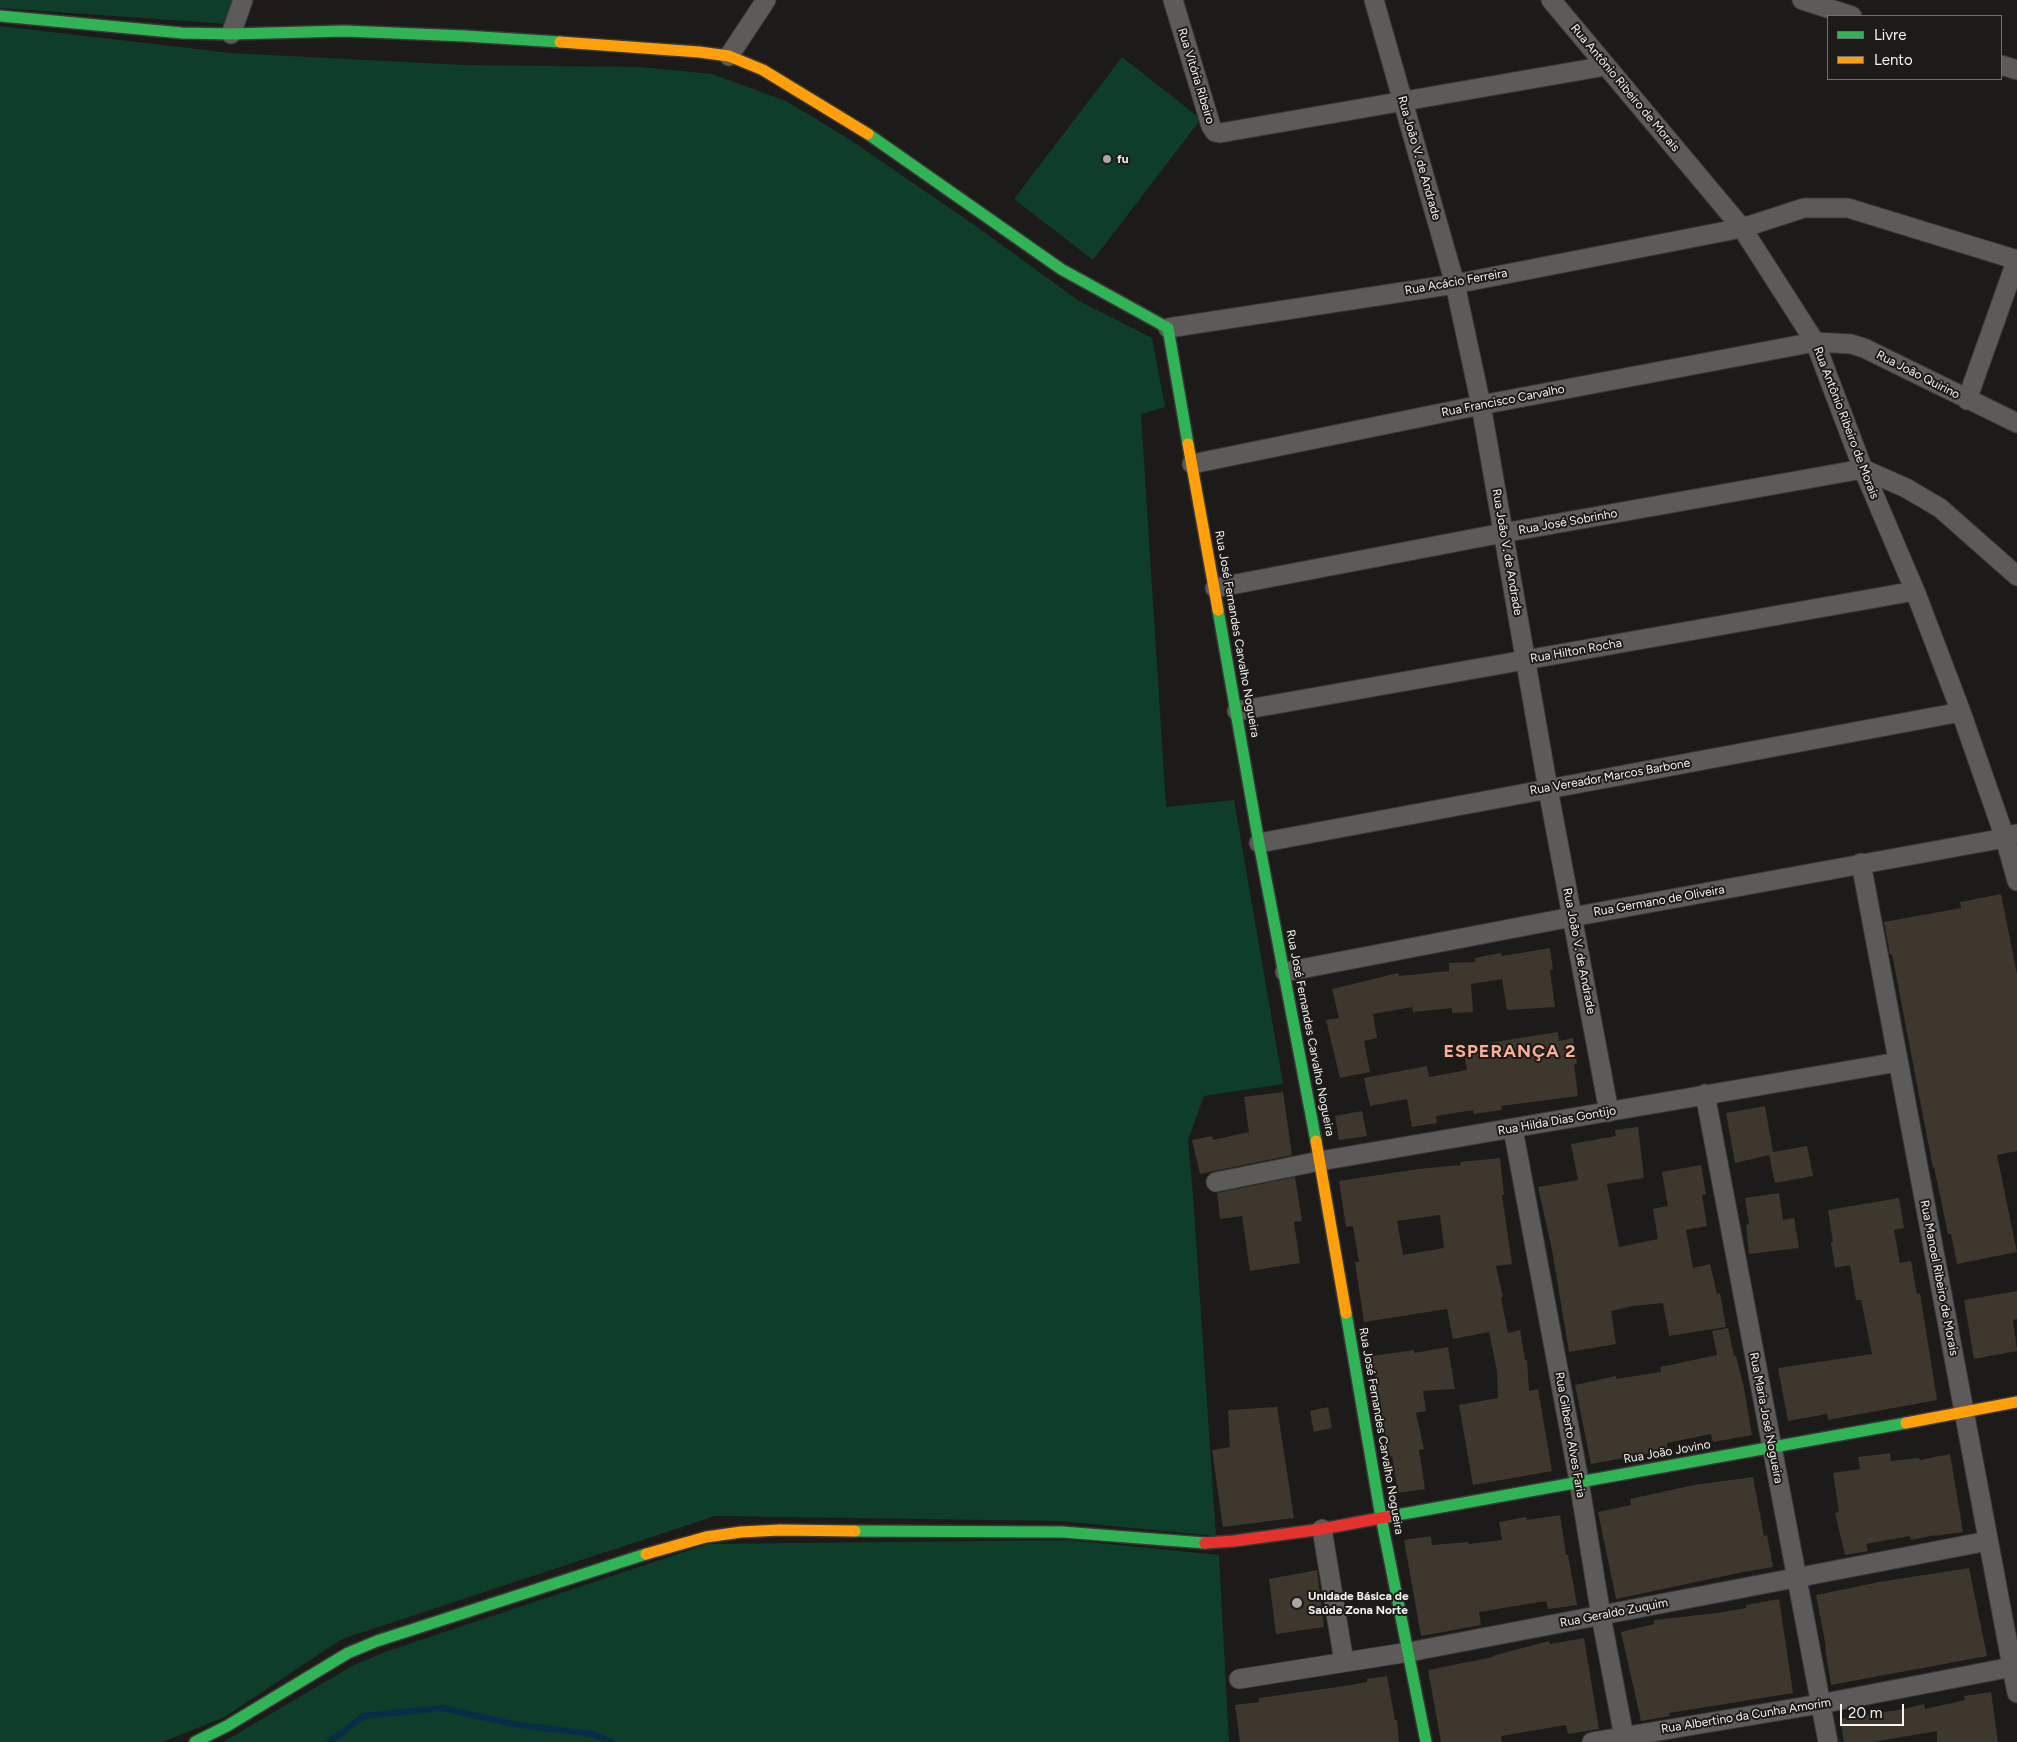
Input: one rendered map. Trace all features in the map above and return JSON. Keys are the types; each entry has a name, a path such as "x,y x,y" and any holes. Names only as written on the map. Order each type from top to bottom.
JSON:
{"street":[{"path":"231,34 243,0"},
{"path":"729,56 766,0"},
{"name":"Rua Vitória Ribeiro","path":"1173,0 1211,126 1215,132 1235,131 1402,101"},
{"name":"Rua João V. de Andrade","path":"1374,0 1455,284 1481,405 1548,788 1609,1112"},
{"name":"Rua Antônio Ribeiro de Morais","path":"1551,0 1742,228 1815,342 1863,469 1915,592 2011,836 2017,881"},
{"path":"1802,0 1849,15"},
{"path":"0,16 182,33 231,34 345,31 465,36 690,51 729,56 763,70 867,133 1061,269 1168,328"},
{"path":"2002,65 2017,70"},
{"path":"1402,101 1606,66"},
{"name":"Rua Acácio Ferreira","path":"1168,328 1455,284 1742,228 1804,208 1848,208 2017,260"},
{"path":"1967,400 2017,260"},
{"name":"Rua José Fernandes Carvalho Nogueira","path":"1168,328 1259,843 1320,1161 1381,1517 1426,1742"},
{"name":"Rua João Quirino","path":"1815,342 1851,344 1864,348 2017,423"},
{"name":"Rua Francisco Carvalho","path":"1192,464 1481,405 1815,342"},
{"path":"1863,469 1906,488 1940,508 2017,576"},
{"name":"Rua José Sobrinho","path":"1214,588 1503,533 1863,469"},
{"name":"Rua Hilton Rocha","path":"1237,711 1915,592"},
{"name":"Rua Vereador Marcos Barbone","path":"1259,843 1961,712"},
{"name":"Rua Germano de Oliveira","path":"1285,972 2011,836"},
{"name":"Rua Manoel Ribeiro de Morais","path":"1861,863 1988,1541 2014,1666 2017,1693"},
{"name":"Rua Hilda Dias Gontijo","path":"1216,1182 1320,1161 1898,1062"},
{"name":"Rua Maria José Nogueira","path":"1705,1094 1828,1742"},
{"name":"Rua Gilberto Alves Faria","path":"1512,1129 1579,1481 1601,1616 1624,1739"},
{"name":"Rua João Jovino","path":"195,1742 227,1726 348,1653 377,1641 664,1548 706,1537 741,1532 780,1530 1052,1532 1201,1543 1234,1541 1322,1529 2017,1402"},
{"path":"1322,1529 1344,1662"},
{"name":"Rua Geraldo Zuquim","path":"1239,1679 1409,1652 1988,1541"},
{"name":"Rua Albertino da Cunha Amorim","path":"1592,1742 1624,1739 1820,1704 2014,1666"}],"green space":[{"path":"0,0 235,0 228,24 0,8"},
{"path":"0,26 231,53 464,65 640,67 712,74 786,101 849,139 980,229 1079,301 1152,338 1165,407 1141,414 1166,807 1234,800 1283,1084 1204,1096 1188,1140 1216,1536 1060,1521 715,1516 342,1639 223,1718 162,1742 0,1742"},
{"name":"fu","path":"1122,57 1201,119 1093,260 1014,199"},
{"path":"1067,1540 1219,1555 1229,1742 223,1742 352,1666 385,1652 708,1544"}],"building":[{"path":"2001,894 2017,974 2017,1151 1997,1155 2017,1252 1957,1264 1933,1168 1892,954 1890,955 1884,922 1961,908 1960,902"},
{"path":"1550,948 1553,970 1550,970 1555,1007 1507,1010 1502,979 1471,984 1473,1012 1452,1013 1452,1008 1413,1012 1412,1007 1373,1014 1377,1038 1364,1041 1370,1072 1340,1078 1326,1020 1339,1018 1332,989 1398,973 1399,976 1449,971 1449,963 1475,962 1475,958 1501,953 1502,956"},
{"path":"1558,1032 1559,1041 1573,1038 1577,1064 1574,1064 1578,1096 1501,1106 1502,1110 1474,1114 1473,1110 1436,1116 1437,1123 1412,1127 1407,1099 1370,1106 1364,1078 1427,1066 1429,1077 1467,1070 1463,1047"},
{"path":"1283,1092 1292,1155 1200,1174 1192,1140 1212,1136 1213,1140 1249,1132 1244,1097"},
{"path":"1765,1106 1773,1152 1807,1146 1813,1176 1775,1183 1769,1155 1735,1163 1726,1113"},
{"path":"1362,1111 1367,1136 1339,1140 1335,1116"},
{"path":"1638,1127 1644,1178 1607,1184 1619,1247 1658,1239 1653,1209 1668,1206 1662,1172 1701,1165 1706,1194 1702,1195 1707,1226 1686,1230 1693,1268 1710,1264 1717,1294 1720,1293 1726,1327 1669,1336 1663,1303 1633,1306 1611,1311 1616,1344 1569,1352 1552,1250 1538,1187 1578,1180 1571,1144 1616,1136 1615,1130"},
{"path":"1500,1158 1504,1195 1502,1195 1512,1264 1496,1266 1503,1297 1501,1298 1508,1333 1520,1330 1525,1360 1527,1360 1529,1391 1538,1389 1552,1471 1473,1485 1459,1405 1498,1398 1497,1371 1489,1332 1453,1339 1447,1309 1364,1322 1355,1262 1359,1262 1353,1226 1346,1227 1339,1181 1418,1169 1461,1165 1460,1162","holes":["1440,1215 1444,1248 1403,1255 1397,1221"]},
{"path":"1295,1177 1302,1221 1294,1222 1300,1263 1250,1271 1242,1216 1220,1219 1217,1193"},
{"path":"1779,1193 1783,1220 1794,1218 1799,1248 1749,1254 1746,1225 1749,1224 1745,1198"},
{"path":"1899,1198 1904,1228 1894,1230 1900,1263 1911,1261 1917,1294 1920,1293 1937,1400 1828,1420 1827,1414 1788,1421 1778,1368 1872,1354 1861,1300 1856,1300 1850,1265 1835,1268 1828,1210"},
{"path":"2017,1291 2017,1319 2013,1320 2017,1351 1974,1359 1964,1300"},
{"path":"1728,1328 1744,1388 1752,1435 1713,1442 1711,1434 1667,1443 1668,1450 1591,1464 1575,1385 1616,1376 1616,1379 1661,1372 1660,1367 1717,1355 1712,1331"},
{"path":"1448,1347 1455,1389 1423,1391 1426,1411 1416,1413 1424,1449 1419,1450 1425,1489 1398,1493 1392,1456 1390,1457 1382,1421 1372,1356 1414,1350 1414,1353"},
{"path":"1277,1407 1294,1518 1223,1527 1212,1450 1230,1447 1228,1410"},
{"path":"1328,1407 1332,1428 1314,1432 1310,1411"},
{"path":"1890,1453 1891,1461 1919,1458 1920,1460 1950,1454 1963,1532 1911,1540 1910,1536 1866,1544 1868,1551 1845,1555 1835,1513 1839,1512 1833,1473 1860,1469 1858,1457"},
{"path":"1753,1477 1764,1536 1767,1535 1773,1567 1616,1599 1598,1512 1631,1505 1630,1499 1694,1485"},
{"path":"1560,1515 1566,1555 1568,1555 1577,1605 1548,1609 1546,1601 1479,1612 1481,1625 1421,1636 1404,1540 1431,1536 1432,1545 1468,1542 1469,1544 1502,1540 1499,1522 1526,1517 1527,1520"},
{"path":"1969,1568 1987,1656 1831,1685 1816,1595 1879,1582"},
{"name":"Unidade Básica de Saúde Zona Norte","path":"1317,1570 1324,1627 1276,1634 1269,1579"},
{"path":"1779,1599 1793,1693 1669,1713 1670,1716 1641,1721 1621,1632 1654,1624 1654,1620 1717,1613 1746,1608 1746,1605"},
{"path":"1584,1638 1599,1729 1568,1734 1566,1725 1501,1736 1502,1742 1441,1742 1428,1670 1493,1657 1549,1641 1550,1644"},
{"path":"1387,1676 1395,1720 1397,1720 1399,1742 1240,1742 1235,1705 1259,1702 1259,1698 1351,1685 1367,1682 1367,1679"},
{"path":"1991,1692 1998,1742 1937,1742 1937,1731 1873,1742 1844,1742 1840,1719 1924,1704 1925,1709 1965,1700 1964,1696"}],"waterway":[{"path":"329,1742 364,1716 442,1708 513,1724 593,1734 612,1742"}],"traffic: fast":[{"path":"0,16 182,33 231,34 345,31 560,42"},
{"path":"868,134 1061,269 1168,328 1188,444"},
{"path":"1218,610 1259,843 1316,1141"},
{"path":"1346,1313 1381,1517 1426,1742"},
{"path":"1386,1517 1906,1423"},
{"path":"855,1531 1062,1532 1205,1543"},
{"path":"195,1742 227,1726 348,1653 377,1641 646,1554"}],"traffic: slow":[{"path":"560,42 699,52 729,56 763,70 868,134"},
{"path":"1188,444 1218,610"},
{"path":"1316,1141 1346,1313"},
{"path":"1906,1423 2017,1402"},
{"path":"646,1554 706,1537 741,1532 780,1530 855,1531"}],"traffic: jam":[{"path":"1205,1543 1322,1529 1386,1517"}],"place":[{"name":"fu","path":"1107,159"},
{"name":"Unidade Básica de Saúde Zona Norte","path":"1297,1603"}],"district":[{"name":"ESPERANÇA 2","path":"1510,1052"}]}
